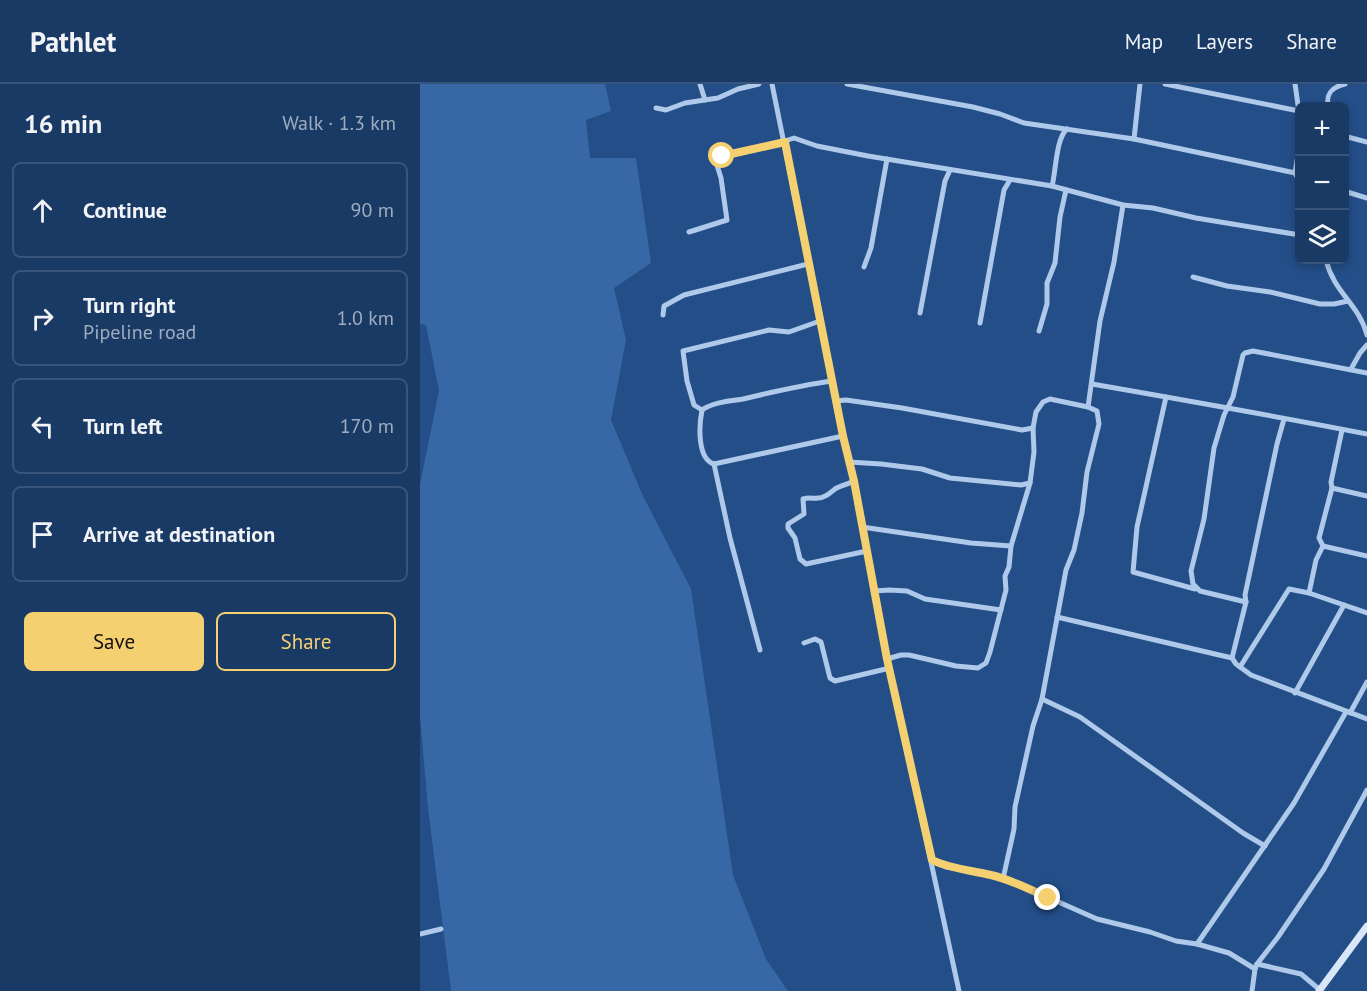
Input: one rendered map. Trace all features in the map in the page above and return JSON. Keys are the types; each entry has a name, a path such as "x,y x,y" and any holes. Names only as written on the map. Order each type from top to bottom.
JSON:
{"street":[{"path":"699,84 705,100"},
{"path":"656,108 666,110 685,103 718,98 738,89 759,84"},
{"path":"774,84 831,381 854,481 887,659 932,860 958,991"},
{"path":"847,84 974,107 1024,123 1134,140 1295,173"},
{"path":"1134,140 1140,84"},
{"path":"1165,84 1295,112"},
{"path":"1295,84 1297,102"},
{"path":"1327,102 1330,92 1345,84"},
{"path":"1052,186 1059,143 1064,132 1069,129"},
{"path":"1349,137 1367,142"},
{"path":"688,232 727,220 721,178 716,162 718,158 794,138 826,148 1052,186 1123,205 1153,208 1196,218 1295,234"},
{"path":"864,267 872,248 886,159"},
{"path":"920,313 945,181 950,170"},
{"path":"980,323 1004,190 1010,180"},
{"path":"1039,331 1047,304 1047,283 1055,263 1065,190"},
{"path":"1349,192 1367,198"},
{"path":"1088,406 1100,321 1114,262 1123,205"},
{"path":"663,315 664,306 684,295 808,264"},
{"path":"1328,264 1333,278 1348,301 1358,311 1367,335"},
{"path":"1193,277 1320,304 1348,301"},
{"path":"702,410 694,405 687,381 683,351 769,330 789,332 820,321"},
{"path":"1351,369 1360,352 1367,345"},
{"path":"1195,589 1191,579 1192,564 1204,519 1214,448 1233,397 1245,352 1253,351 1367,373"},
{"path":"702,410 713,405 831,381"},
{"path":"1092,384 1367,434"},
{"path":"1166,397 1137,527 1133,572 1246,602"},
{"path":"836,401 846,400 902,408 1022,430 1033,428"},
{"path":"887,659 909,655 956,666 978,668 986,663 1006,590 1005,576 1009,567 1011,546 1030,483 1034,459 1033,428 1036,412 1047,400 1088,406 1097,411 1099,424 1087,472 1077,538 1066,570 1042,699 1033,726 1015,807 1014,829 1004,879"},
{"path":"702,410 703,454 708,462 714,464 843,436"},
{"path":"1233,658 1276,444 1284,419"},
{"path":"1323,546 1318,535 1332,488 1331,482 1342,429"},
{"path":"849,462 922,469 956,479 1021,485 1030,483"},
{"path":"714,464 729,538 760,650"},
{"path":"854,481 837,488 832,494 803,499 804,514 788,524 788,528 795,538 800,559 806,564 867,551"},
{"path":"1332,488 1367,496"},
{"path":"862,527 971,543 1011,546"},
{"path":"1323,546 1367,556"},
{"path":"1310,593 1316,560 1323,546"},
{"path":"1240,667 1289,589 1310,593 1367,613"},
{"path":"874,591 907,591 925,599 1000,610"},
{"path":"1295,693 1344,605"},
{"path":"1057,616 1233,658 1251,675 1367,720"},
{"path":"804,642 815,639 821,642 830,678 835,681 890,668"},
{"path":"1197,944 1294,803 1367,682"},
{"path":"1042,699 1080,717 1243,833 1265,846"},
{"path":"1252,991 1256,966 1324,869 1367,790"},
{"path":"932,860 946,867 973,871 1021,885 1097,919 1229,953 1256,966 1301,975 1319,990 1367,926"},
{"path":"934,876 946,867"},
{"path":"420,934 441,929"}],"shaded area":[{"path":"420,84 605,84 611,111 586,120 590,158 636,158 651,263 614,288 626,340 611,420 643,496 691,589 733,875 766,959 788,991 451,991 428,808 420,716 420,484 439,391 426,325 420,324"}],"route":[{"path":"722,156 785,142 843,436 854,481 887,659 932,860 946,867 956,867 1013,882 1048,898"}]}
